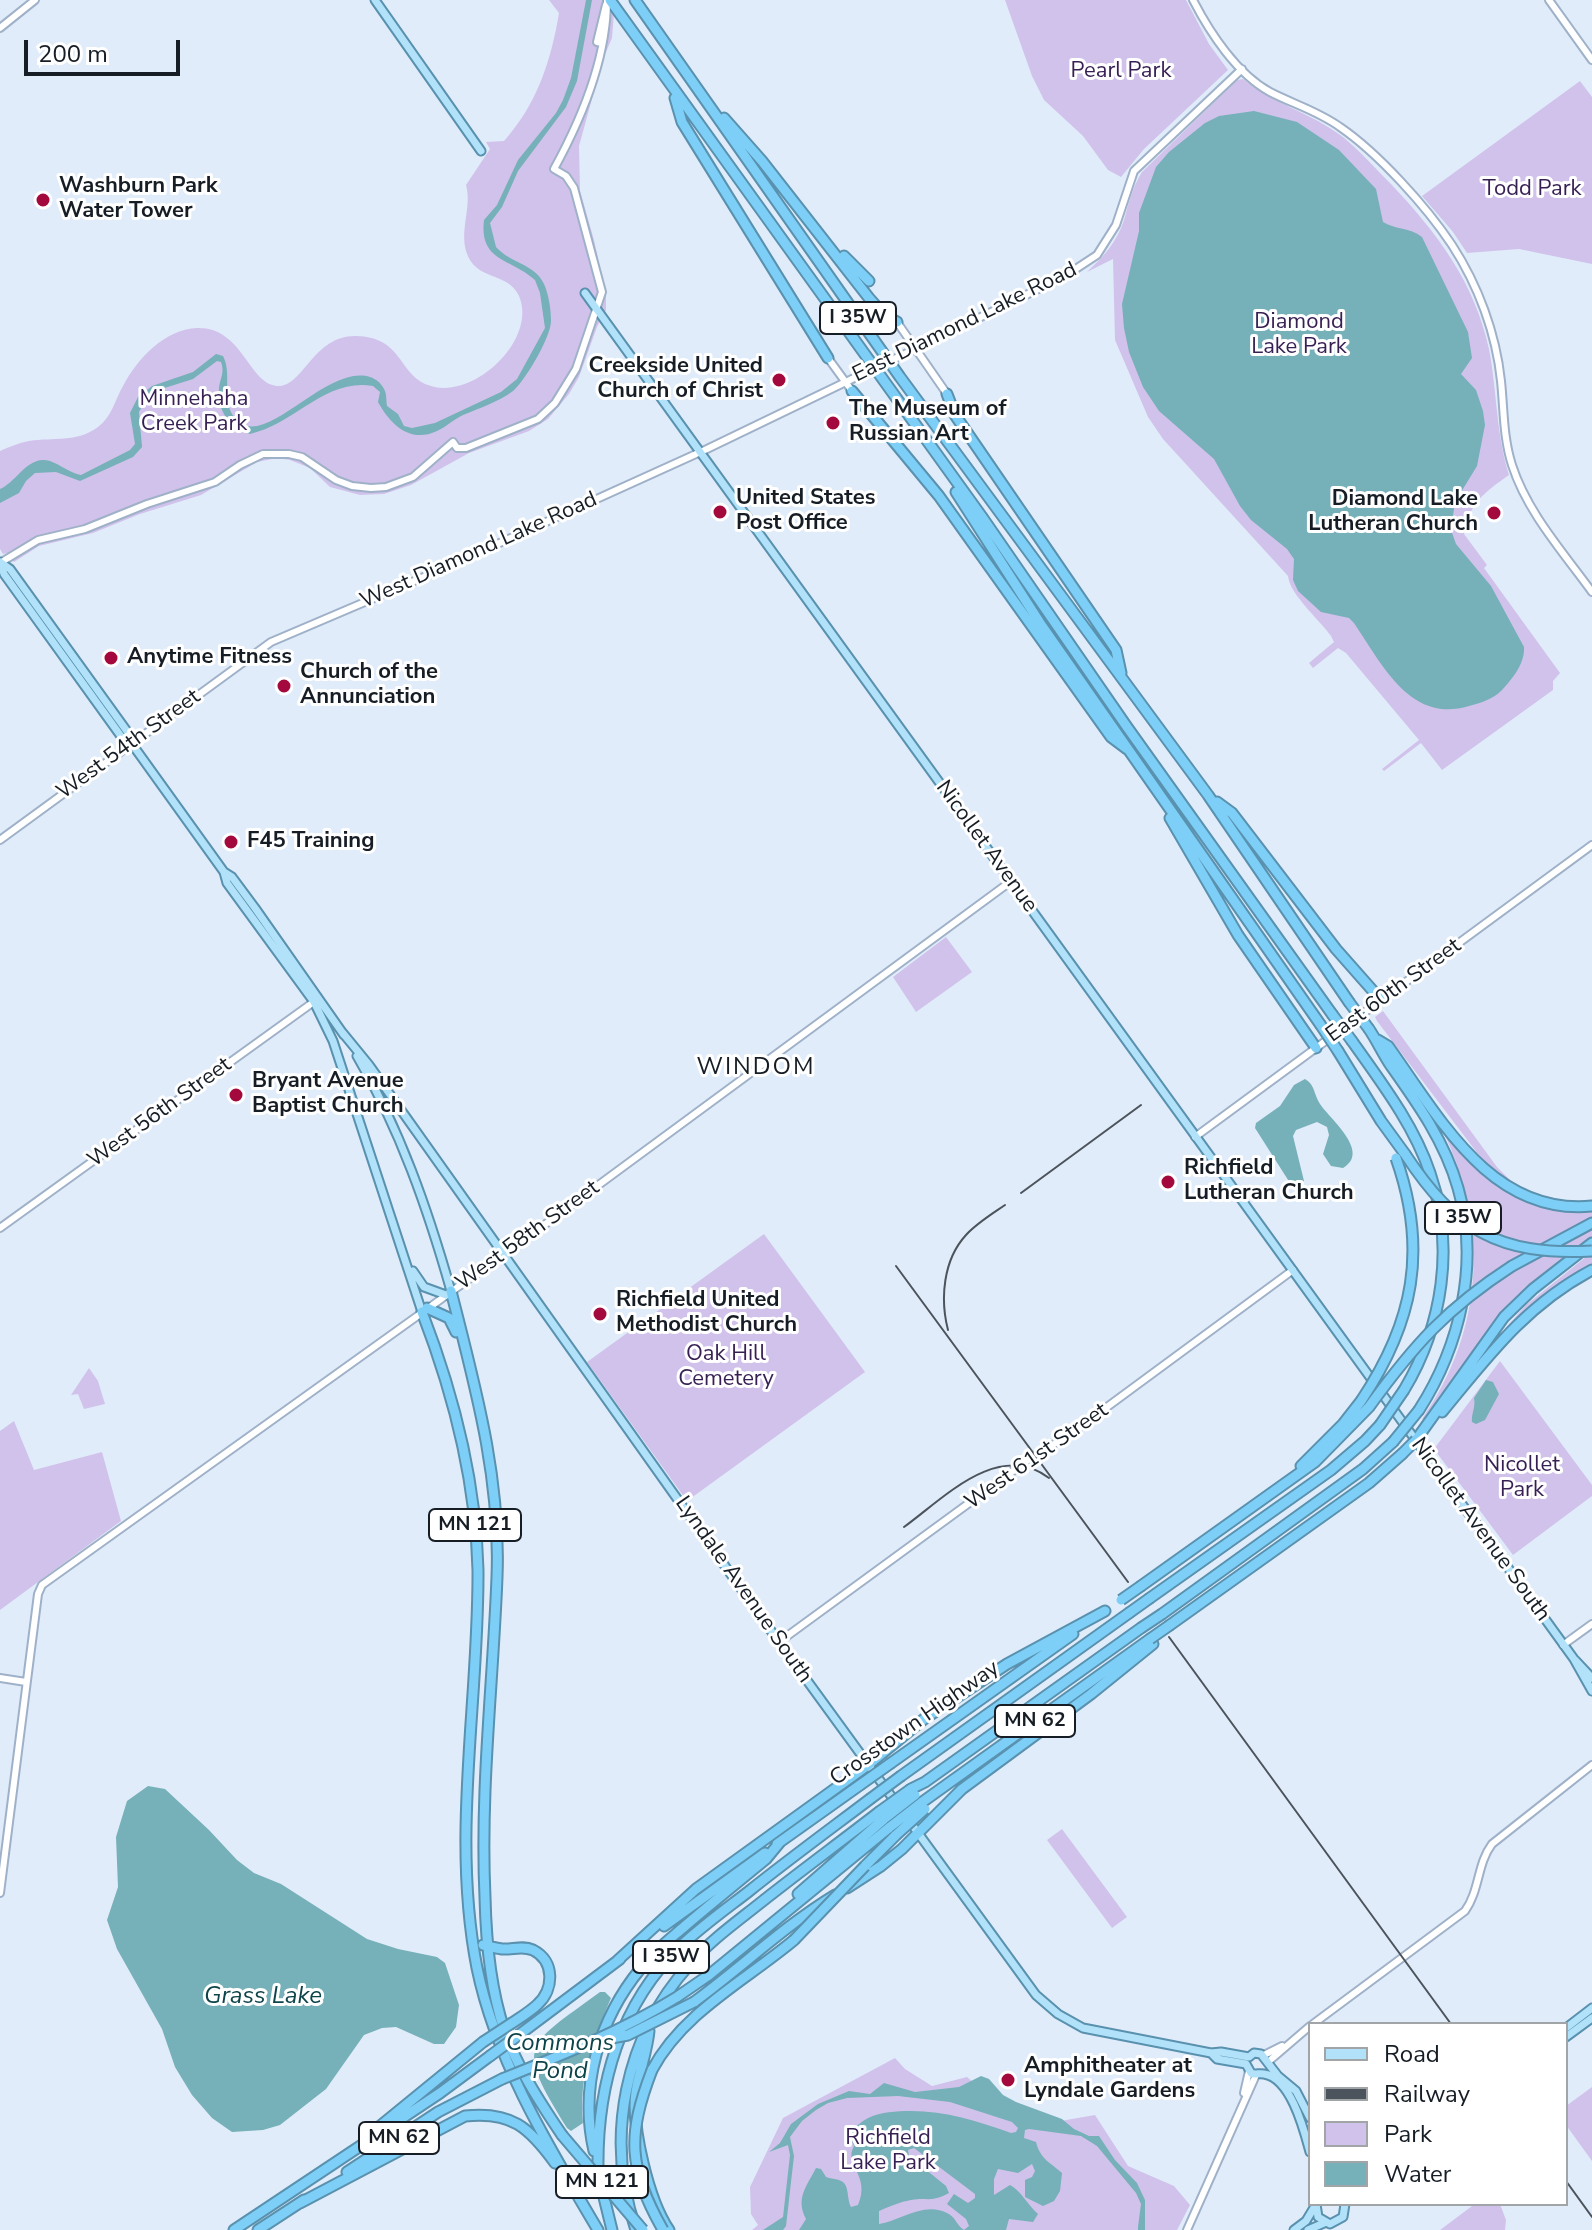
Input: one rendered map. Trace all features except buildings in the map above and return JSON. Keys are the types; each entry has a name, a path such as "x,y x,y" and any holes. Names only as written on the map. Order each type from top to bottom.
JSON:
{"highway":[{"name":"I 35W","path":"635,0 900,377 1208,795 1376,1039 1429,1121 1446,1154 1458,1189 1466,1246 1460,1319 1446,1361 1419,1410 1393,1442 1363,1469 925,1782 918,1799 887,1824 714,1940 690,1964 651,2020 634,2059 621,2119 622,2166 636,2230"},
{"name":"I 35W","path":"608,2 932,450 1352,1041 1414,1137 1430,1171 1440,1205 1443,1242 1437,1316 1423,1355 1404,1390 1365,1441 1331,1470 870,1799 707,1924 680,1947 652,1978 625,2022 610,2066 600,2116 598,2168 612,2230"},
{"path":"673,90 682,122 828,358"},
{"path":"704,96 869,281"},
{"path":"786,191 869,298 884,315 897,322"},
{"path":"852,391 939,496 1111,737 1130,751"},
{"path":"947,394 955,415 1116,650 1121,676"},
{"path":"932,450 982,535 1338,1051 1401,1156 1454,1215 1501,1242 1524,1249 1592,1251"},
{"path":"1208,795 1232,813 1336,949 1381,1000"},
{"path":"1166,803 1168,815 1238,935 1316,1048"},
{"path":"1376,1039 1388,1046 1437,1115 1488,1174 1511,1190 1555,1206 1592,1206"},
{"path":"1365,1404 1394,1343 1412,1279 1415,1244 1401,1156"},
{"path":"1536,1200 1563,1203 1592,1199"},
{"name":"Crosstown Highway","path":"234,2230 490,2056 780,1842 1315,1462 1332,1447 1365,1404 1444,1315 1512,1266 1592,1223"},
{"name":"MN 62","path":"258,2230 438,2112 502,2079 591,2043 644,2017 709,1975 918,1799 967,1769 1151,1642 1197,1605 1369,1483 1428,1426 1504,1317 1533,1289 1592,1243"},
{"path":"1428,1426 1519,1321 1547,1298 1592,1270"},
{"name":"MN 121","path":"448,1293 484,1422 495,1497 497,1576 483,1840 488,1946 496,2004 515,2057 537,2098 562,2135 643,2230"},
{"path":"425,1310 449,1318 468,1357"},
{"name":"MN 121","path":"425,1310 459,1423 475,1524 478,1571 466,1822 467,1888 482,1989 504,2053 524,2096 598,2230"},
{"path":"617,1961 696,1889 868,1765 924,1719 1007,1664 1105,1611"},
{"path":"591,2043 628,2035 694,2002 728,1978 800,1917 881,1866 962,1789 1091,1694 1151,1642"},
{"path":"663,2230 640,2182 634,2153 634,2127 639,2103 652,2070 668,2043 688,2022 794,1940 865,1866 887,1824"},
{"path":"598,2168 588,2124 589,2089 596,2053 616,2003 642,1965 766,1859 780,1842"},
{"path":"331,2166 483,2042 542,2000 550,1983 550,1972 543,1959 523,1947 505,1949 480,1945 472,1935"},
{"path":"492,1976 495,1960 505,1949"},
{"path":"651,2020 635,2109 646,2174 659,2216 669,2230"},
{"path":"300,2203 465,2116 481,2114 507,2117 533,2135 589,2215"}],"main road":[{"path":"375,0 481,151"},
{"name":"Nicollet Avenue","path":"585,293 1387,1401"},
{"path":"0,562 4,574 55,647 123,739 132,744 224,872 227,883 342,1032 370,1078 407,1158 432,1225 448,1293 424,1287 406,1259"},
{"path":"317,1000 342,1064 425,1310"},
{"name":"Lyndale Avenue South","path":"342,1032 369,1065 1028,1986 1058,2014 1083,2028 1211,2053 1221,2052 1253,2068 1254,2053 1267,2060"},
{"name":"Nicollet Avenue South","path":"1387,1401 1563,1645 1592,1678"},
{"name":"Nicollet Avenue South","path":"1574,1659 1592,1691"},
{"path":"1568,2026 1592,2008"},
{"path":"1568,2036 1592,2018"},
{"path":"1308,2114 1296,2091 1267,2060 1253,2068 1282,2086 1293,2102 1308,2146"},
{"path":"1294,2230 1311,2215 1315,2206"},
{"path":"1316,2206 1318,2217 1328,2225"},
{"path":"1340,2230 1340,2220 1347,2206"},
{"path":"1308,2230 1340,2220"}],"street":[{"path":"0,28 35,0"},
{"path":"1193,0 1212,32 1242,69 1269,91 1325,116 1359,140 1426,212 1454,248 1489,323 1499,367 1507,446 1516,478 1528,503 1592,592"},
{"path":"1549,0 1592,60"},
{"path":"0,562 38,540 85,529 147,504 215,482 263,454 302,457 336,480 371,488 399,483 425,468 446,445 453,442 457,448 466,448 527,425 547,412 576,369 602,292 574,188 566,176 554,169 577,125 608,2"},
{"name":"East Diamond Lake Road","path":"700,452 1065,276 1097,255 1116,225 1134,171 1242,69"},
{"path":"897,322 912,350 947,394"},
{"path":"828,358 849,381 852,391"},
{"name":"West Diamond Lake Road","path":"258,651 277,639 440,570 700,452"},
{"name":"West 54th Street","path":"0,840 258,651"},
{"name":"East 60th Street","path":"1195,1137 1592,845"},
{"name":"West 58th Street","path":"26,1682 38,1594 42,1585 503,1255 1010,882"},
{"name":"West 56th Street","path":"0,1228 317,1000"},
{"name":"West 61st Street","path":"779,1642 1293,1270"},
{"path":"1563,1645 1592,1624"},
{"path":"0,1678 26,1682 0,1893"},
{"path":"1315,2022 1465,1911 1474,1896 1482,1859 1492,1844 1592,1765"},
{"path":"1267,2060 1308,2027"},
{"path":"1187,2230 1241,2104 1253,2068"}],"green space":[{"name":"Minnehaha Creek Park","path":"549,0 615,0 612,38 603,59 579,146 580,191 594,240 606,295 606,310 579,377 548,419 529,431 469,453 411,485 384,494 360,495 330,487 310,468 277,458 257,462 201,495 93,533 39,546 14,562 7,553 3,554 0,549 0,451 29,441 81,435 98,427 110,413 123,386 144,356 174,334 197,328 225,336 259,376 277,386 294,379 329,344 356,336 371,338 392,349 418,380 428,385 445,388 463,384 481,376 497,363 519,331 522,313 514,288 470,261 464,234 468,201 466,185 490,149 486,142 504,141 534,97 552,48 559,13"},
{"name":"Pearl Park","path":"1005,0 1186,0 1209,44 1228,70 1144,149 1121,177 1108,170 1083,136 1044,100 1032,76"},
{"name":"Diamond Lake Park","path":"1243,79 1343,137 1408,202 1452,259 1482,324 1489,349 1509,475 1479,499 1466,523 1464,534 1487,565 1484,568 1560,673 1553,681 1553,690 1442,770 1421,743 1384,771 1382,769 1419,740 1346,653 1338,648 1313,668 1309,663 1334,642 1331,636 1299,599 1288,576 1163,439 1148,417 1115,340 1113,259 1087,272 1118,235 1142,172 1237,80"},
{"name":"Todd Park","path":"1580,81 1592,97 1592,264 1519,249 1467,253 1422,196"},
{"path":"946,937 972,972 916,1012 893,977"},
{"path":"1383,1011 1497,1167 1512,1182 1478,1154 1377,1021 1375,1017"},
{"path":"1443,1131 1490,1180 1507,1192 1544,1208 1592,1210 1592,1217 1511,1260 1516,1270 1592,1230 1592,1239 1535,1283 1425,1421 1422,1419 1443,1385 1458,1350 1468,1314 1473,1278 1473,1241 1468,1204"},
{"name":"Oak Hill Cemetery","path":"764,1234 865,1372 687,1501 587,1362"},
{"path":"1592,1252 1592,1267 1494,1341 1526,1305"},
{"name":"Nicollet Park","path":"1500,1361 1592,1485 1592,1496 1513,1555 1434,1449"},
{"path":"89,1368 98,1381 105,1404 84,1409 78,1394 71,1395"},
{"path":"14,1421 34,1470 102,1452 121,1521 0,1610 0,1431"},
{"path":"1062,1829 1127,1917 1112,1928 1047,1840"},
{"name":"Richfield Lake Park","path":"895,2058 905,2069 932,2086 967,2077 1026,2127 1095,2115 1128,2166 1174,2186 1190,2205 1177,2230 752,2230 758,2225 751,2214 750,2187 783,2118"},
{"path":"1592,2087 1592,2161 1568,2128 1568,2105"},
{"path":"1472,2206 1501,2206 1506,2220 1505,2230 1440,2230"}],"water":[{"path":"586,0 592,0 577,81 566,107 518,171 502,207 490,223 496,247 540,277 550,307 547,337 530,369 513,391 437,431 418,435 402,430 388,418 378,402 380,392 373,386 356,385 325,395 266,429 250,434 236,427 222,411 219,388 223,369 221,362 217,361 193,379 155,391 146,399 139,412 142,447 133,457 80,481 56,472 35,473 19,493 0,503 0,489 35,461 50,461 81,475 130,450 135,444 130,413 138,397 152,386 193,372 216,354 223,356 226,364 228,401 234,418 242,424 254,426 269,422 337,381 354,376 370,377 378,382 385,391 387,406 398,414 404,426 412,428 435,423 501,392 517,379 545,328 540,293 535,280 492,252 486,244 484,220 497,205 518,160 563,100 571,78"},
{"name":"Diamond Lake Park","path":"1254,111 1297,122 1339,150 1376,189 1383,222 1422,237 1468,332 1472,358 1461,374 1476,390 1485,425 1477,466 1455,502 1451,530 1456,544 1491,586 1524,647 1514,676 1498,693 1482,702 1448,709 1430,706 1414,698 1387,672 1349,618 1321,612 1298,591 1293,580 1294,559 1287,549 1251,520 1214,459 1159,411 1143,387 1129,352 1122,304 1139,231 1139,213 1156,167 1169,152 1205,123 1219,116"},
{"path":"1305,1079 1312,1086 1320,1104 1346,1136 1353,1154 1351,1161 1343,1168 1331,1166 1323,1154 1329,1135 1327,1127 1317,1122 1296,1130 1293,1136 1304,1181 1299,1185 1290,1183 1255,1128 1256,1123 1280,1106 1294,1085"},
{"path":"1486,1380 1493,1382 1499,1394 1485,1420 1476,1424 1472,1422 1474,1398"},
{"name":"Grass Lake","path":"148,1786 165,1789 254,1873 281,1884 367,1939 437,1957 445,1963 459,2005 456,2027 444,2044 434,2044 396,2027 382,2028 364,2035 326,2089 280,2125 263,2130 232,2132 212,2118 192,2095 175,2067 162,2029 117,1949 107,1920 118,1887 116,1837 127,1801"},
{"name":"Commons Pond","path":"600,1992 611,1998 593,2043 585,2074 583,2123 571,2131 540,2079 535,2062 536,2049 542,2037 555,2025"},
{"path":"981,2076 989,2079 1003,2095 1016,2102 1062,2119 1089,2136 1099,2136 1115,2160 1137,2183 1145,2200 1145,2230 1138,2230 1141,2204 1136,2193 1097,2146 1081,2136 1029,2129 1025,2130 1024,2138 1036,2142 1043,2157 1062,2173 1060,2191 1054,2201 1043,2206 1025,2197 1025,2180 1032,2177 1035,2171 1032,2164 1018,2173 998,2169 994,2179 994,2195 1010,2185 1038,2214 1033,2222 1009,2219 1006,2230 799,2230 806,2219 802,2198 816,2168 821,2169 826,2177 843,2182 851,2207 858,2205 861,2186 852,2159 852,2134 859,2124 873,2116 905,2111 933,2112 972,2120 1011,2133 1018,2128 1012,2122 950,2102 898,2096 847,2098 828,2103 802,2121 790,2137 794,2156 786,2226 783,2230 763,2230 783,2217 790,2155 788,2145 769,2152 780,2143 791,2124 818,2104 849,2091 870,2094 884,2083 915,2092 959,2087","holes":["914,2148 975,2194 975,2198 968,2203 954,2194 947,2204 966,2219 969,2226 964,2230 950,2215 930,2209 879,2224 879,2211 883,2209 949,2193 946,2186 909,2156 908,2150"]}],"railway":[{"path":"1021,1193 1141,1105"},
{"path":"948,1330 944,1293 952,1256 970,1231 1005,1205"},
{"path":"896,1266 1128,1582"},
{"path":"904,1527 954,1489 991,1469 1010,1466 1030,1468 1049,1478"},
{"path":"1169,1637 1450,2022"},
{"path":"1568,2184 1592,2217"}],"place":[{"name":"Washburn Park Water Tower","path":"43,200"},
{"name":"Creekside United Church of Christ","path":"779,380"},
{"name":"The Museum of Russian Art","path":"833,423"},
{"name":"United States Post Office","path":"720,512"},
{"name":"Diamond Lake Lutheran Church","path":"1494,513"},
{"name":"Anytime Fitness","path":"111,658"},
{"name":"Church of the Annunciation","path":"284,686"},
{"name":"F45 Training","path":"231,842"},
{"name":"Bryant Avenue Baptist Church","path":"236,1095"},
{"name":"Richfield Lutheran Church","path":"1168,1182"},
{"name":"Richfield United Methodist Church","path":"600,1314"},
{"name":"Amphitheater at Lyndale Gardens","path":"1008,2080"}],"district":[{"name":"WINDOM","path":"756,1068"}]}
